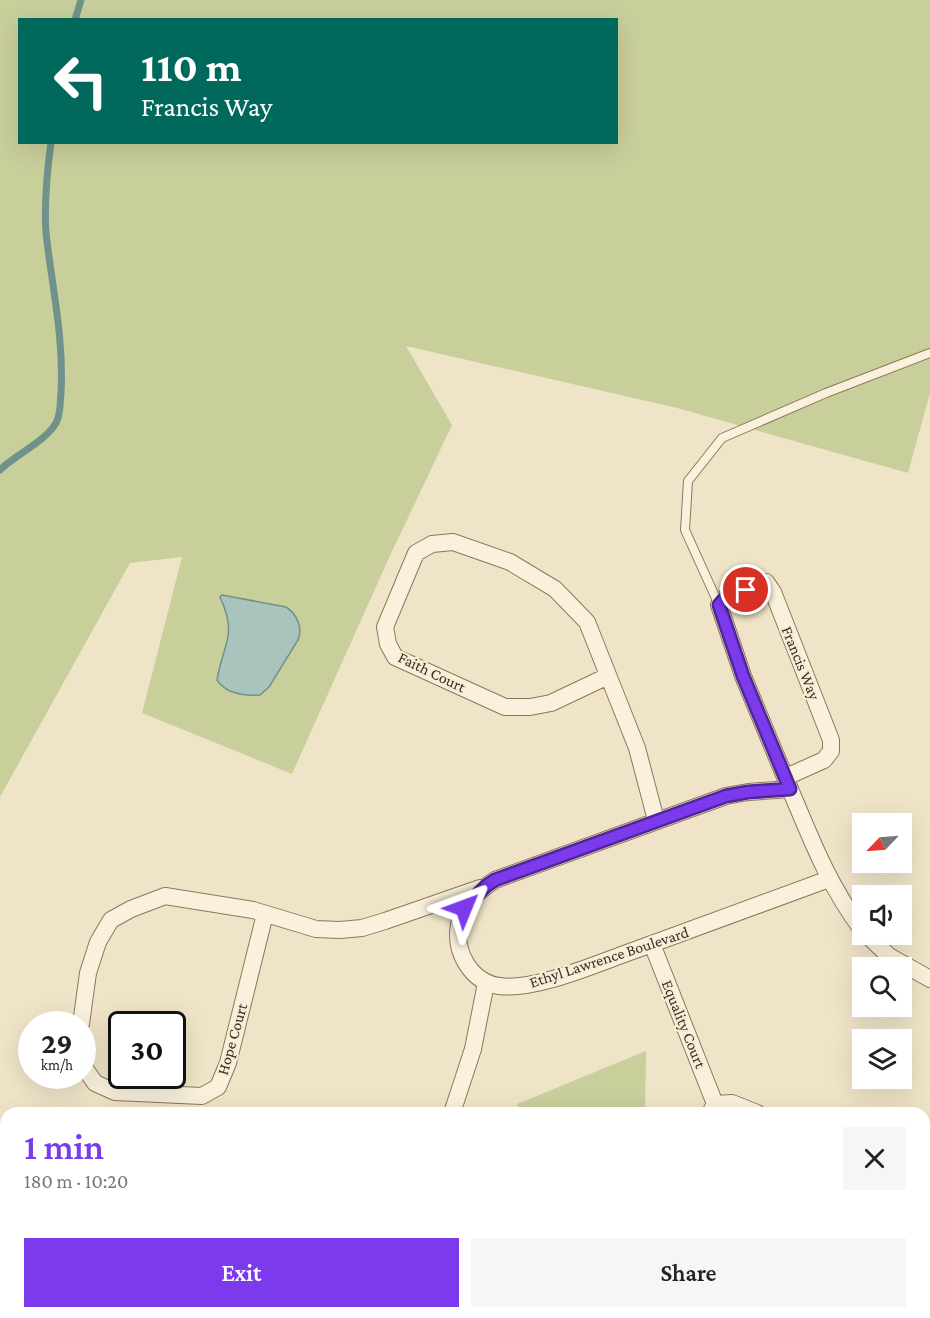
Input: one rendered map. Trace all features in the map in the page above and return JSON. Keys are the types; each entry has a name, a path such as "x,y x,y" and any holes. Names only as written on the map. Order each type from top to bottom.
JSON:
{"street":[{"name":"Faith Court","path":"609,676 551,703 530,707 505,707 395,657 388,644 385,627 416,553 432,544 453,542 510,562 555,589 587,622 609,676 637,748 656,820"},
{"name":"Francis Way","path":"719,605 726,597 766,582 773,592 831,740 831,751 824,760 788,783"},
{"path":"719,605 743,676 788,783 829,879 852,916"},
{"path":"454,1107 473,1049 486,983 466,968 458,927 464,908 486,886 495,880 726,796 788,783"},
{"name":"Ethyl Lawrence Boulevard","path":"486,983 501,987 530,984 573,971 829,879"},
{"path":"83,1011 88,973 98,942 111,920 131,909 165,896 265,914 315,929 340,930 362,928 486,886"},
{"name":"Hope Court","path":"96,1084 115,1092 202,1096 218,1087 228,1063 265,914"},
{"name":"Equality Court","path":"652,944 713,1107"},
{"path":"878,945 889,956 930,980"},
{"name":"Equality Court","path":"717,1107 732,1103 742,1107"}],"lane":[{"path":"719,605 685,530 688,481 722,438 826,393 930,353"}],"green space":[{"path":"0,0 930,0 930,393 908,473 677,408 406,346 452,425 388,560 292,774 142,713 182,557 130,563 0,797"},
{"path":"646,1051 645,1107 518,1107 517,1104"}],"water":[{"path":"222,595 286,607 298,622 300,631 298,640 269,687 260,695 230,691 217,680 229,631 220,597"}],"waterway":[{"path":"76,18 81,0"},
{"path":"0,470 45,436 56,423 60,412 61,352 45,222 51,144"}],"route":[{"path":"464,908 495,880 656,820 726,796 790,789 743,676 719,605 726,597 746,590"}]}
